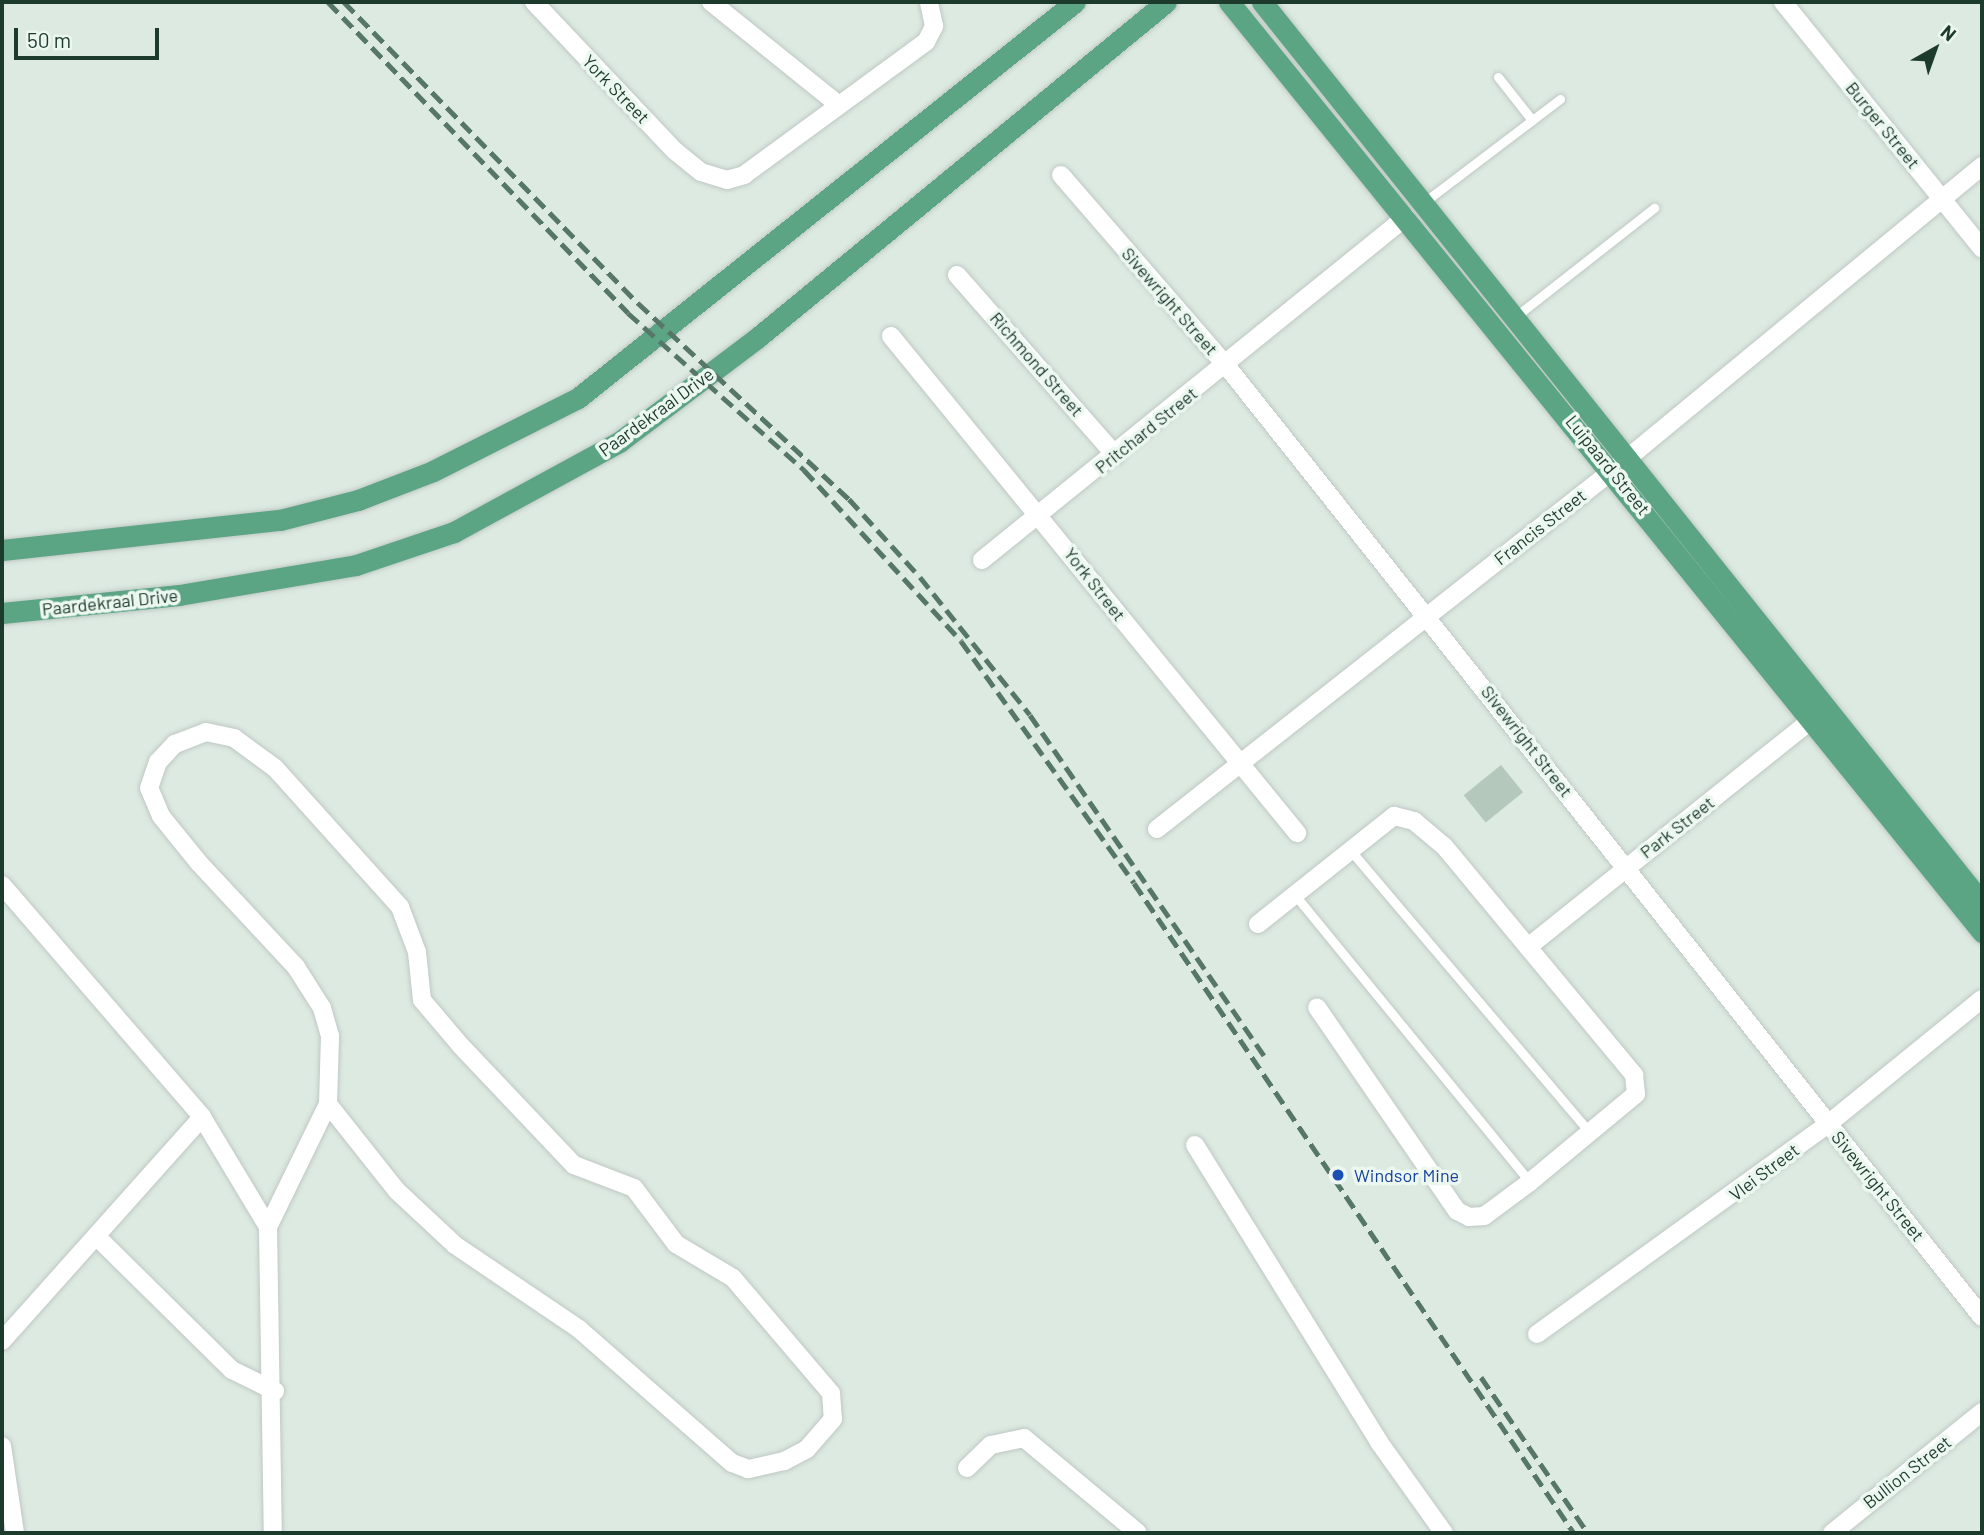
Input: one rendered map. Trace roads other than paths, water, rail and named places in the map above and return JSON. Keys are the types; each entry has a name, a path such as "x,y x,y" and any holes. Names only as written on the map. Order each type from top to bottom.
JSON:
{"main road":[{"path":"2,550 280,520 358,500 578,398 1075,2"},
{"name":"Paardekraal Drive","path":"2,612 179,595 356,565 454,532 619,442 757,338 1166,2"},
{"name":"Luipaard Street","path":"1229,2 1304,76 1820,713 1982,903"},
{"name":"Luipaard Street","path":"1262,2 1304,76"},
{"name":"Luipaard Street","path":"1414,210 1513,319 1619,465"},
{"name":"Luipaard Street","path":"1820,713 1982,932"}],"street":[{"name":"York Street","path":"534,2 701,172 727,180 744,175 836,103"},
{"path":"711,2 836,103 926,42 934,26 929,2"},
{"name":"Burger Street","path":"1783,2 1982,248"},
{"name":"Francis Street","path":"1157,829 1619,465 1941,197 1982,166"},
{"name":"Sivewright Street","path":"1061,175 1225,364 1427,614 1982,1317"},
{"name":"Pritchard Street","path":"982,560 1115,455 1414,210"},
{"name":"Richmond Street","path":"957,275 1115,455"},
{"name":"York Street","path":"891,336 1040,515 1239,766 1297,833"},
{"name":"Park Street","path":"1528,947 1820,713"},
{"path":"273,1533 275,1391 268,1227 328,1104 330,1036 322,1008 296,967 161,816 149,788 158,762 175,744 206,732 234,738 275,768 400,907 417,952 422,1000 574,1165 634,1188 676,1244 733,1278 831,1393 835,1410 826,1431 784,1461 748,1469 732,1463 579,1329 455,1245 397,1191 328,1104"},
{"path":"1258,924 1394,816 1414,821 1444,846 1634,1076 1636,1094 1591,1134 1485,1216 1457,1211 1317,1007"},
{"path":"2,886 202,1117 268,1227"},
{"name":"Vlei Street","path":"1537,1334 1828,1124 1982,999"},
{"path":"2,1341 202,1117"},
{"path":"1195,1145 1379,1442 1444,1533"},
{"path":"96,1237 232,1370 275,1391"},
{"name":"Bullion Street","path":"1832,1533 1982,1412"},
{"path":"967,1468 990,1445 1024,1438 1138,1533"},
{"path":"2,1446 15,1533"}],"lane":[{"path":"1497,77 1532,120"},
{"path":"1414,210 1560,99"},
{"path":"1513,319 1654,208"},
{"path":"1351,850 1591,1134"},
{"path":"1295,895 1530,1182"}],"railway":[{"path":"328,2 628,313 804,470 961,641 1134,883 1574,1533"},
{"path":"344,2 638,303 849,499 920,577 1030,715 1264,1055"},
{"path":"1481,1377 1588,1533"}],"place":[{"name":"Windsor Mine","path":"1338,1175"}]}
